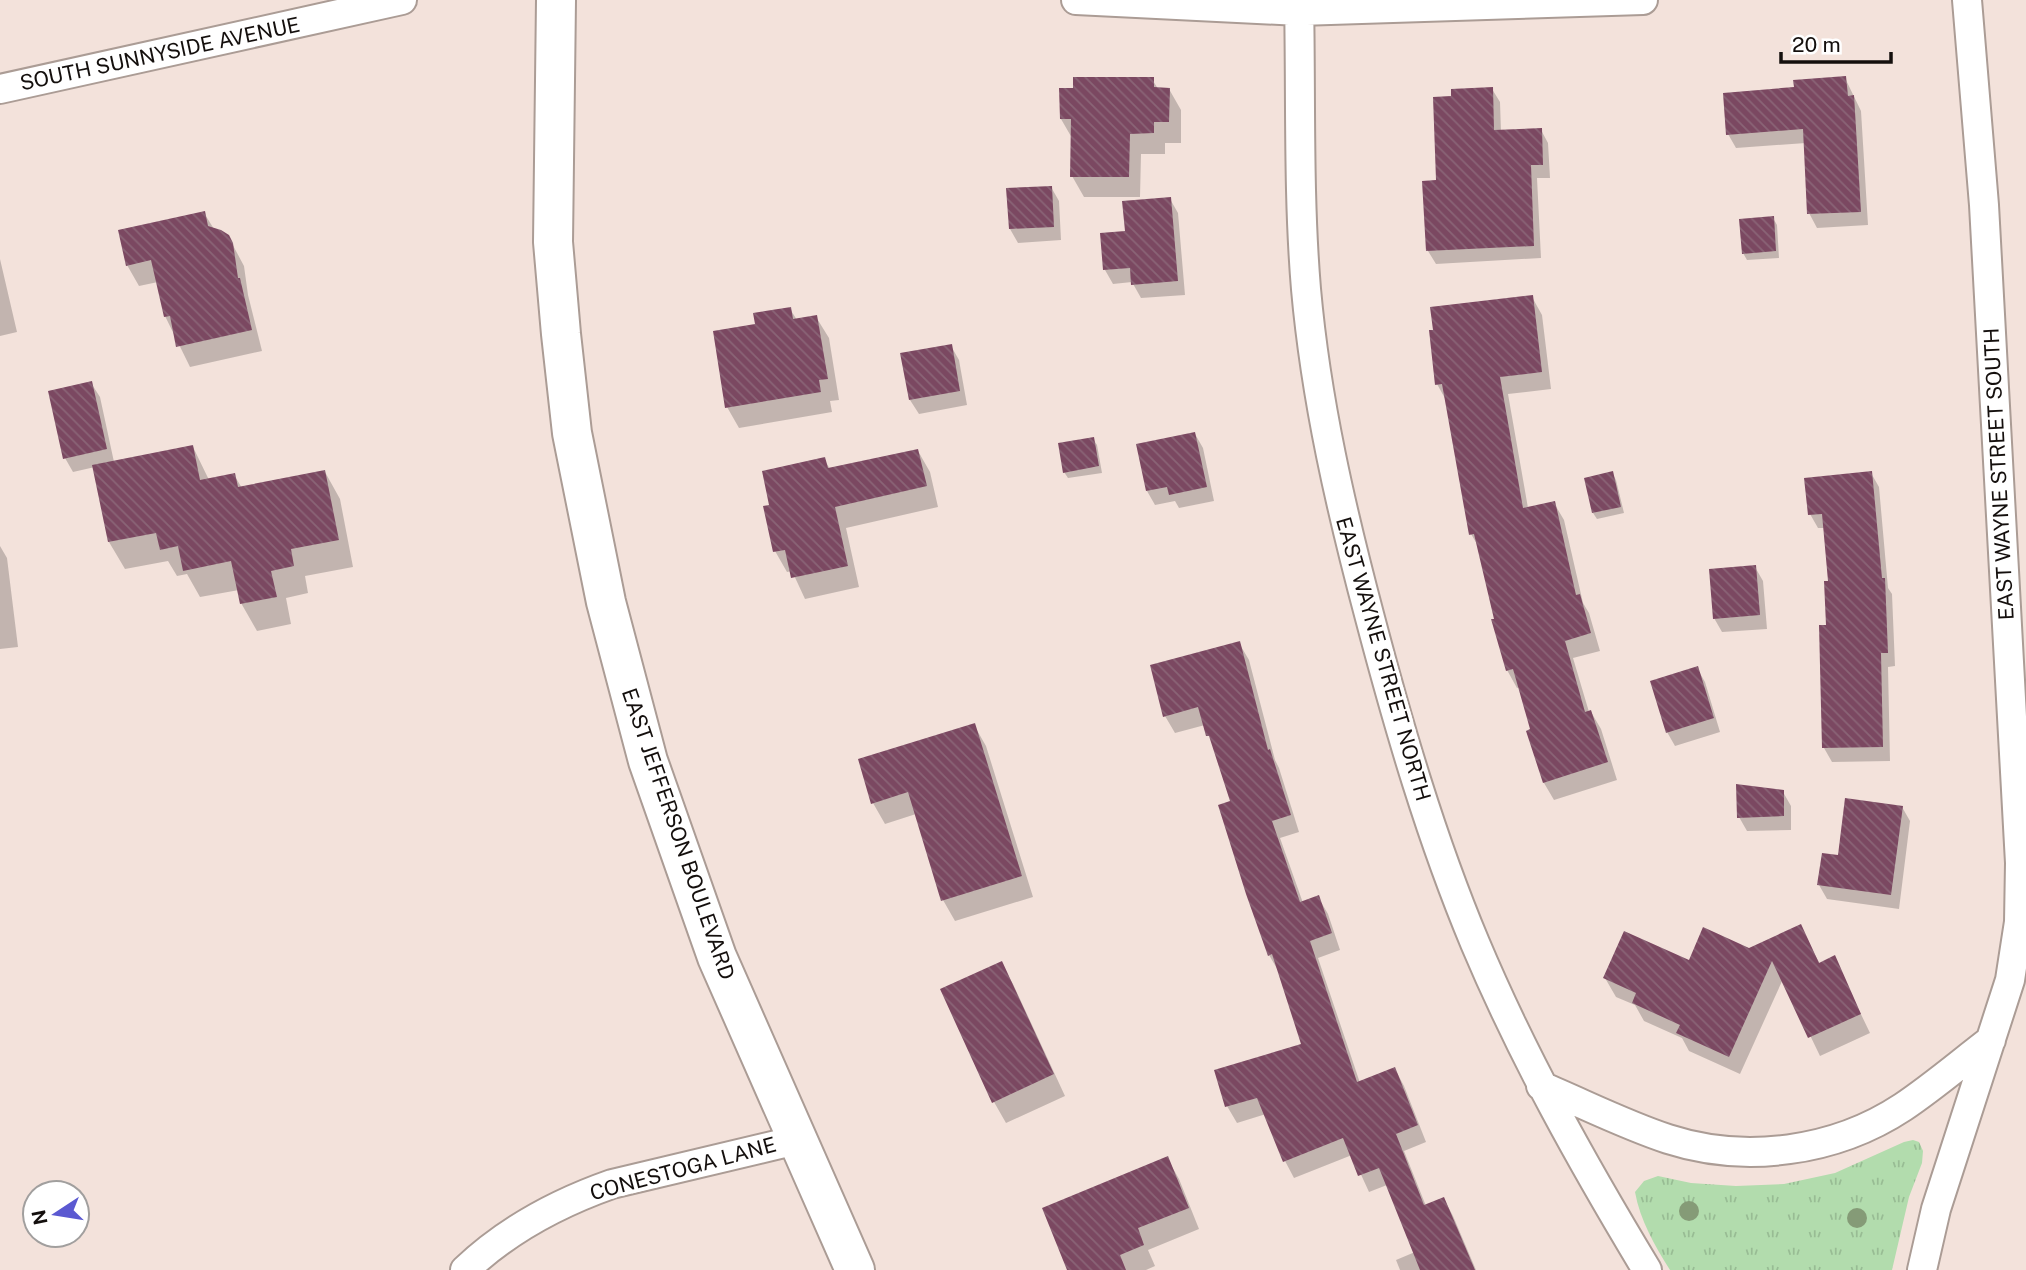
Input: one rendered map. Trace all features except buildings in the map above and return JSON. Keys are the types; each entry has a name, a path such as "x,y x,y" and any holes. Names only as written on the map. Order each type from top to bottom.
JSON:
{"street":[{"name":"SOUTH SUNNYSIDE AVENUE","path":"0,89 402,0"},
{"name":"EAST JEFFERSON BOULEVARD","path":"556,0 553,242 572,433 600,576 624,677 686,870 732,993 855,1270"},
{"path":"1076,0 1299,5 1643,0"},
{"name":"EAST WAYNE STREET SOUTH","path":"1922,1270 1940,1196 2010,980 2018,934 2020,863 1984,205 1967,0"},
{"name":"EAST WAYNE STREET NORTH","path":"1299,5 1300,166 1306,289 1322,414 1343,520 1396,719 1426,813 1475,943 1541,1086 1581,1162 1647,1270"},
{"path":"1541,1086 1668,1139 1715,1150 1767,1152 1818,1144 1868,1127 1891,1114 1991,1040"},
{"name":"CONESTOGA LANE","path":"465,1270 482,1254 531,1220 584,1194 612,1184 797,1140"}],"green space":[{"path":"1913,1140 1919,1142 1923,1151 1922,1163 1909,1197 1892,1270 1670,1270 1644,1223 1637,1202 1635,1192 1644,1181 1658,1176 1691,1183 1736,1186 1784,1184 1835,1173"}]}
